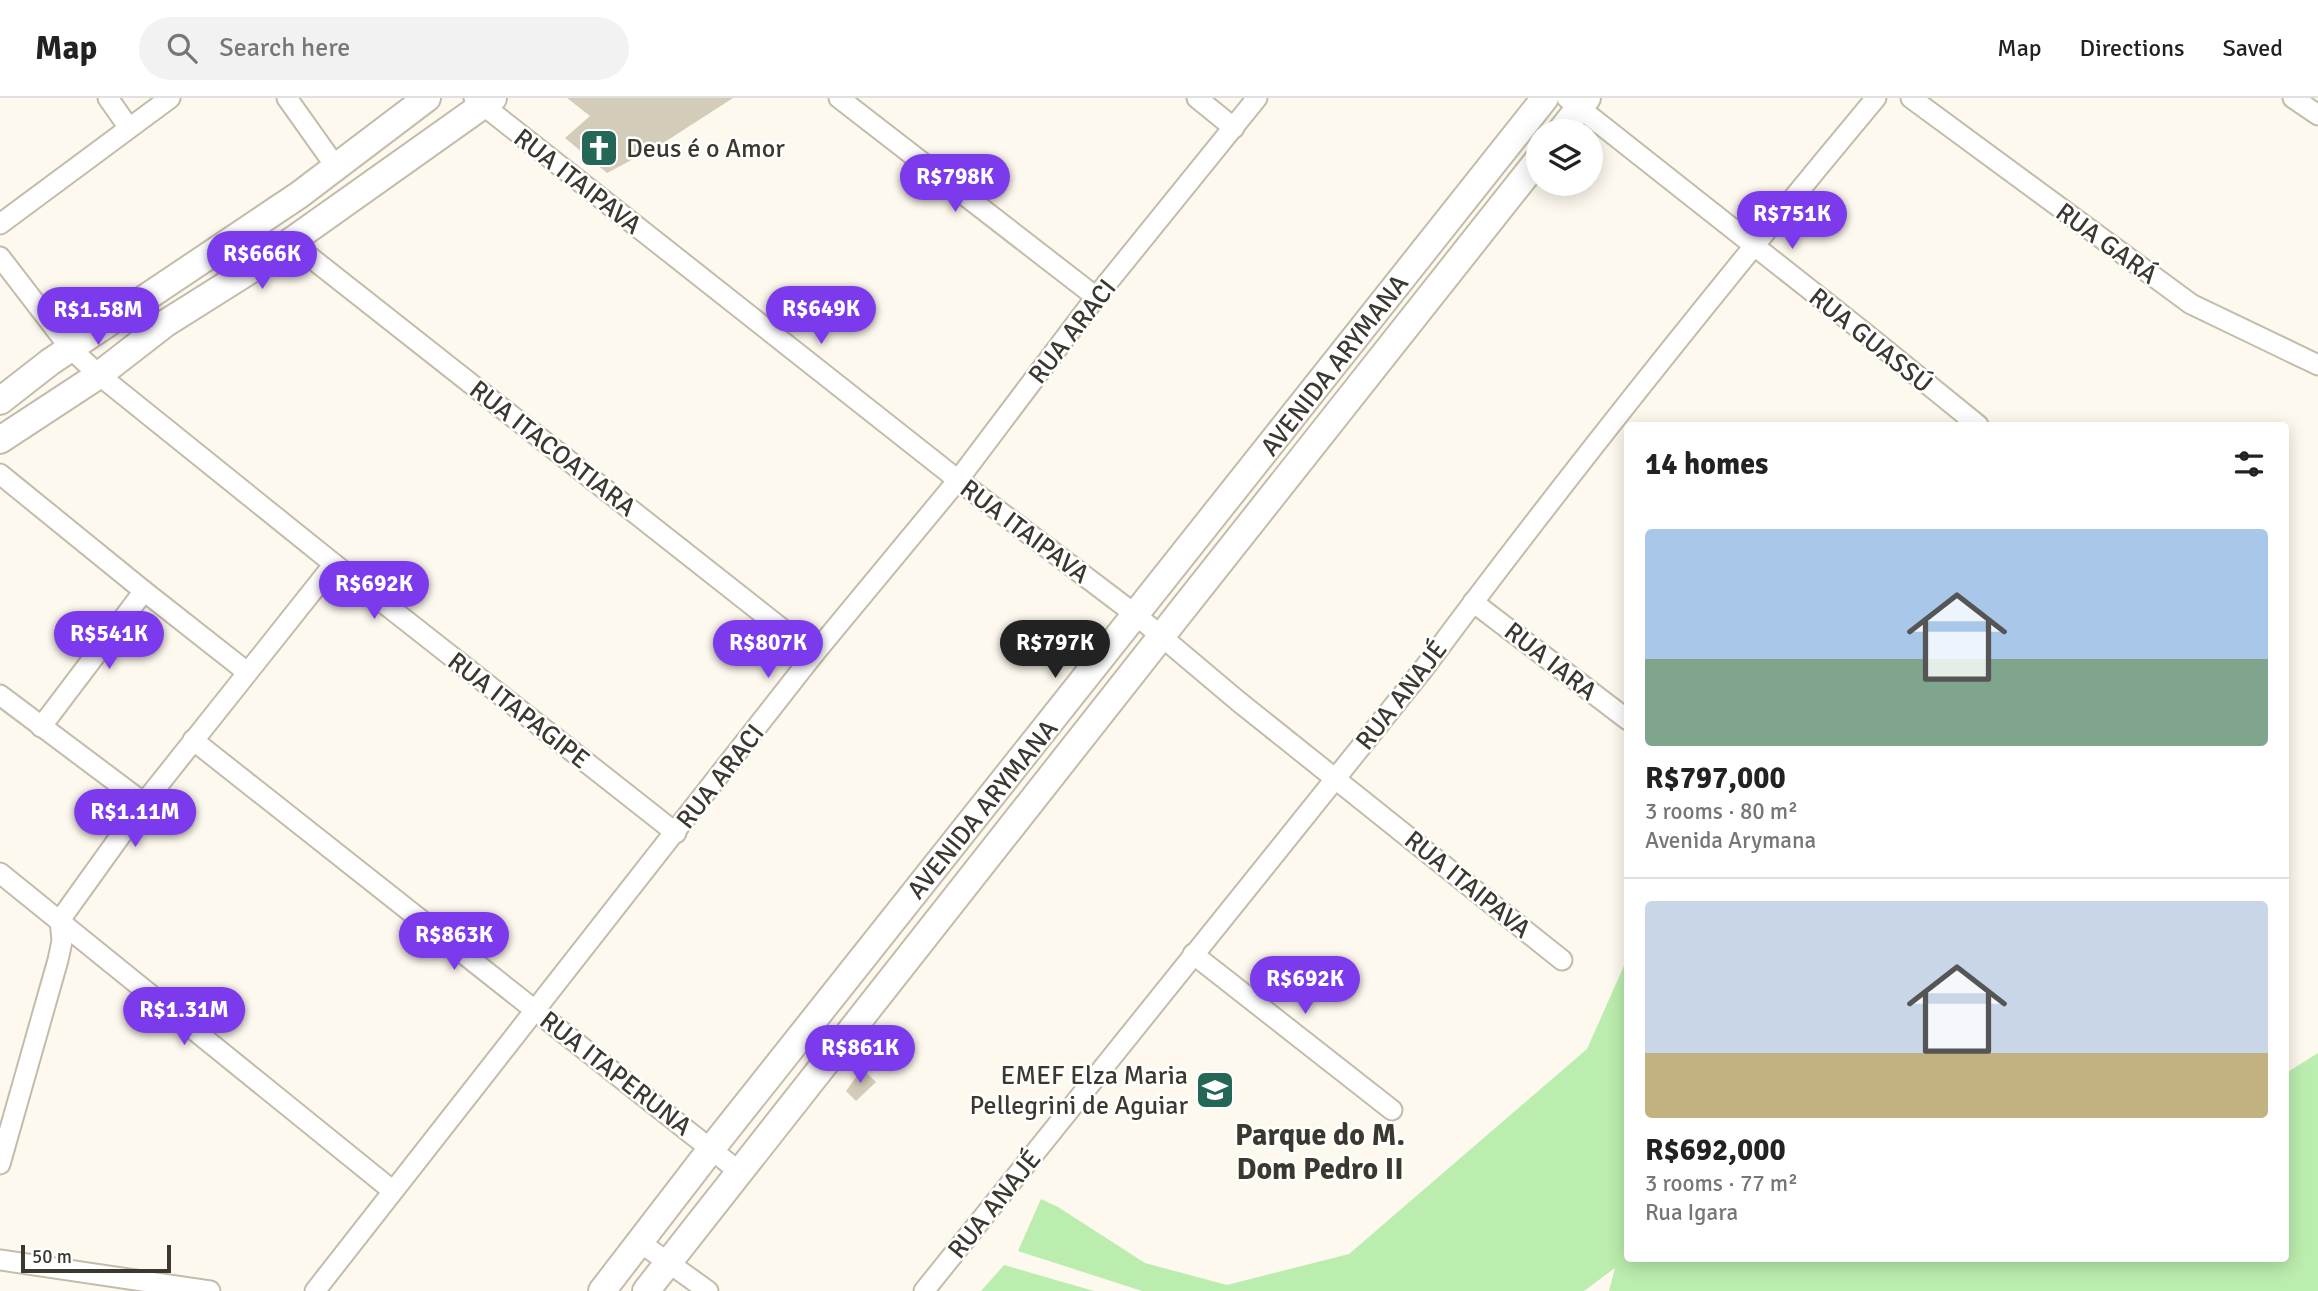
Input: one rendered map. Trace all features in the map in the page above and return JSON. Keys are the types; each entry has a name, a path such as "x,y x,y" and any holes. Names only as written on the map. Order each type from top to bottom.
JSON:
{"main road":[{"path":"0,401 70,348 299,195 427,98"},
{"name":"AVENIDA ARYMANA","path":"602,1291 712,1148 1545,98"},
{"path":"0,440 99,376 166,323 291,242 483,101"},
{"path":"1568,119 1578,102"},
{"name":"AVENIDA ARYMANA","path":"646,1291 1338,410 1526,175"}],"street":[{"path":"108,98 129,128"},
{"path":"0,224 170,98"},
{"path":"287,98 336,167"},
{"path":"839,98 1096,298"},
{"path":"1197,98 1234,128"},
{"name":"RUA ARACI","path":"315,1291 814,654 958,480 1096,298 1257,98"},
{"name":"RUA ANAJÉ","path":"924,1291 1425,667 1612,424 1753,247 1876,98"},
{"name":"RUA GARÁ","path":"1911,98 2191,304 2318,365"},
{"path":"2292,98 2318,115"},
{"name":"RUA ITAIPAVA","path":"483,101 958,480 1136,615 1161,638 1562,960"},
{"name":"RUA GUASSÚ","path":"1578,102 1753,247 1974,422"},
{"name":"RUA ITACOATIARA","path":"291,242 814,654"},
{"name":"RUA ITAPAGIPE","path":"0,257 70,348 99,376 676,832"},
{"path":"1612,424 1624,434"},
{"path":"0,474 247,672"},
{"path":"0,1164 58,960 62,942 60,920 144,803 334,564"},
{"path":"41,727 144,592"},
{"name":"RUA IARA","path":"1473,602 1624,717"},
{"path":"0,695 144,803"},
{"name":"RUA ITAPERUNA","path":"193,740 741,1173"},
{"path":"0,873 393,1191"},
{"path":"1193,954 1392,1110"},
{"path":"641,1243 708,1291"},
{"path":"0,1260 210,1291"}],"green space":[{"path":"1624,966 1624,1262 2289,1262 2289,1071 2318,1053 2318,1291 1609,1291 1615,1268 1584,1291 1142,1291 1018,1251 1041,1199 1145,1263 1227,1285 1349,1254 1587,1049"},
{"path":"1004,1265 1094,1291 981,1291"}],"building":[{"path":"567,98 733,98 643,156 607,173 565,138 590,116"},
{"path":"862,1069 876,1082 856,1101 846,1091"}],"place":[{"name":"Deus é o Amor","path":"599,148"},
{"name":"EMEF Elza Maria Pellegrini de Aguiar","path":"1215,1090"}],"district":[{"name":"Parque do M. Dom Pedro II","path":"1320,1152"}]}
